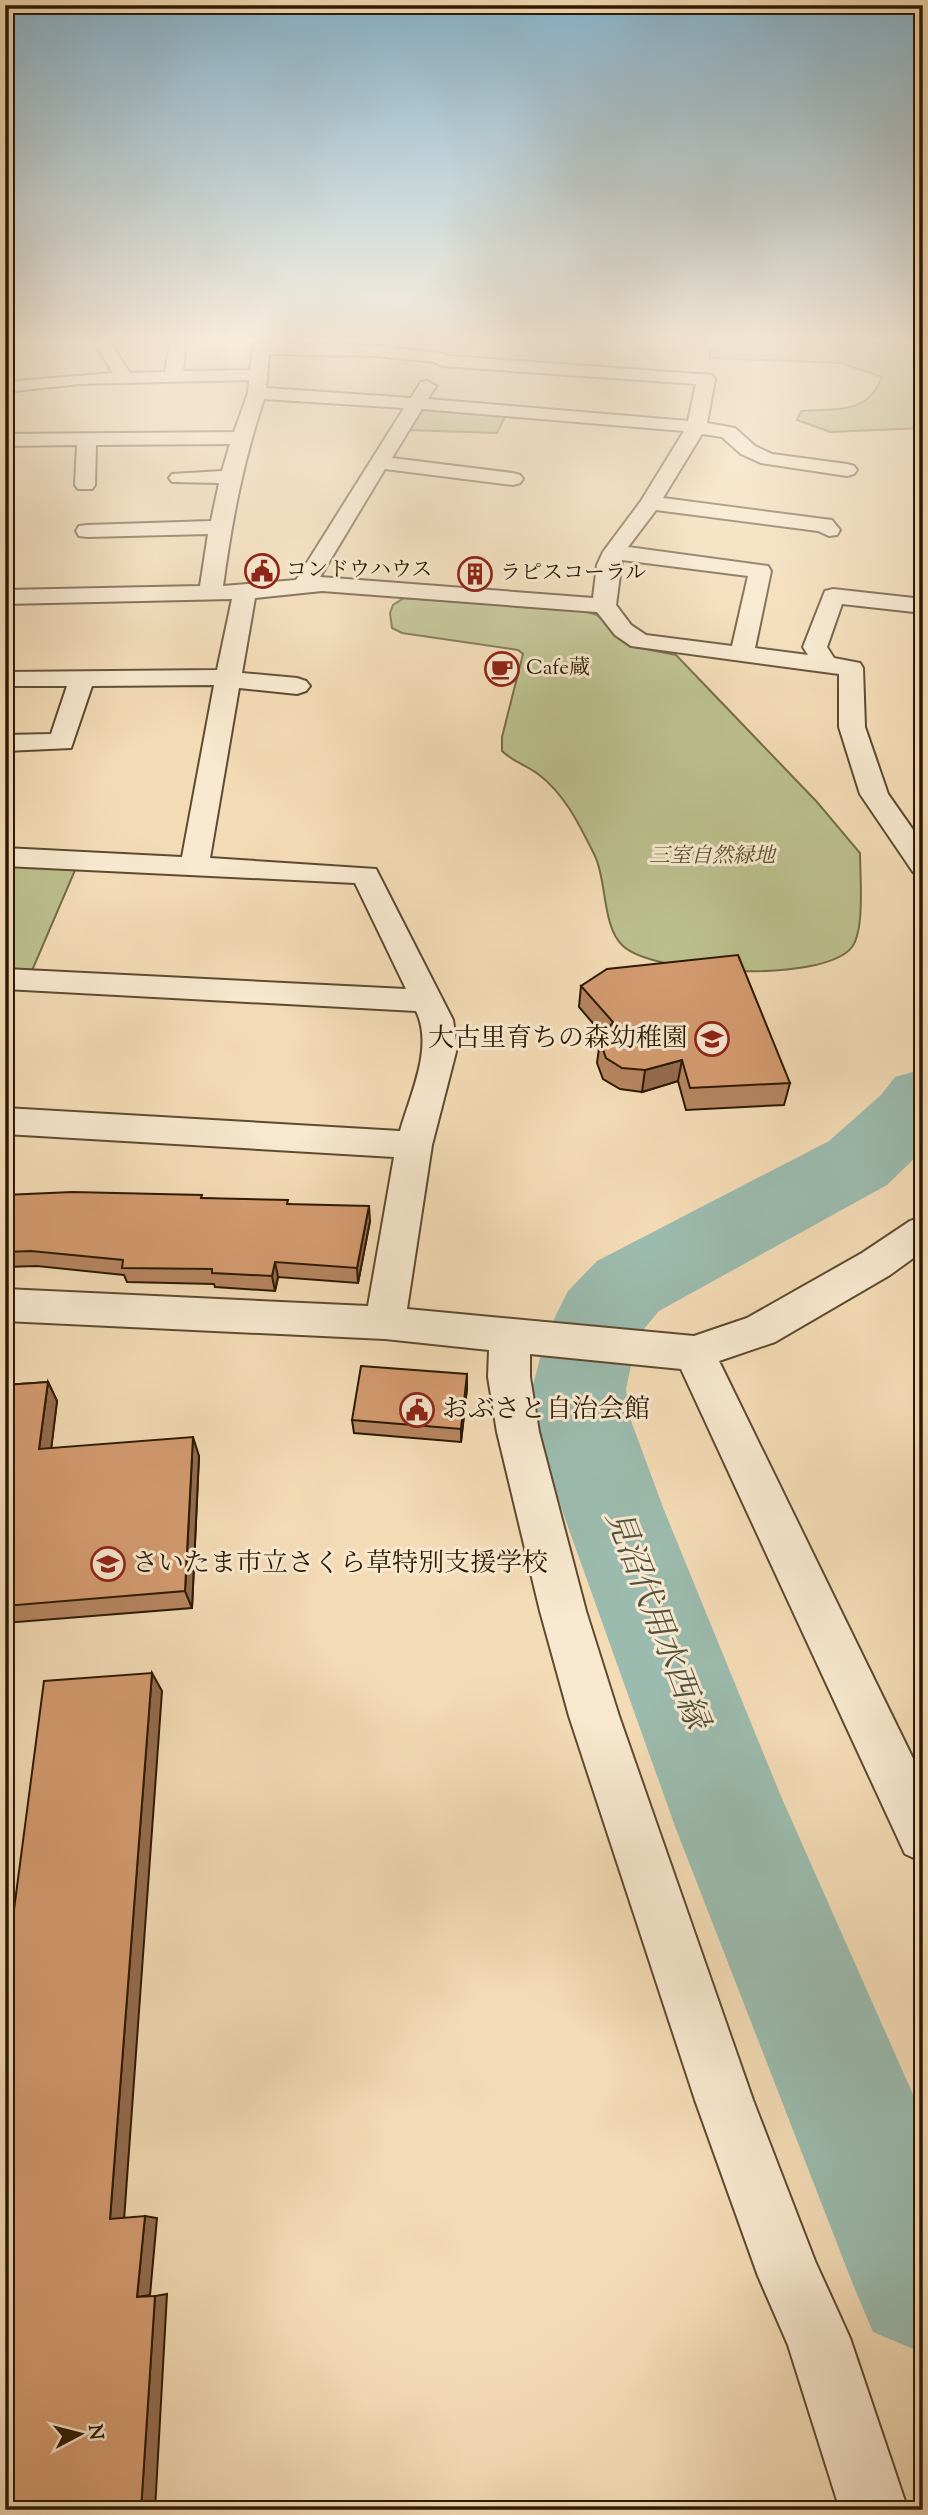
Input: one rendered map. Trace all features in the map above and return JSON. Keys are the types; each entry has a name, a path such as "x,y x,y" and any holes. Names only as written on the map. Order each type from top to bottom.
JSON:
{"street":[{"path":"85,485 87,459"},
{"path":"211,591 220,527 235,459"},
{"path":"304,585 382,459"},
{"path":"676,459 650,503 614,552 608,565 604,606 623,629 639,641 851,668 852,727 874,794 923,866"},
{"path":"771,459 847,470"},
{"path":"380,463 513,479"},
{"path":"179,478 230,477"},
{"path":"650,503 824,525 829,530"},
{"path":"87,531 220,527"},
{"path":"614,552 760,571 742,653"},
{"path":"5,597 245,592 322,584 604,606"},
{"path":"195,865 203,807 245,592"},
{"path":"825,664 815,647 833,596 923,606"},
{"path":"5,743 62,742 82,677"},
{"path":"5,678 229,678 297,686"},
{"path":"5,857 366,875 437,1020 440,1048 414,1145 384,1323"},
{"path":"5,979 428,1001"},
{"path":"5,1121 414,1145"},
{"path":"5,1305 384,1323 694,1353 761,1330 876,1264 923,1231"},
{"path":"525,1335 509,1377 517,1432 563,1611 594,1716 724,2100 789,2276 818,2338 874,2510"},
{"path":"694,1353 923,1836"}],"green space":[{"name":"三室自然緑地","path":"404,598 584,611 597,615 630,646 676,655 817,802 860,853 859,928 852,947 836,959 809,966 740,971 669,964 641,956 623,946 611,927 599,866 571,811 548,782 502,751 502,737 523,654 518,650 402,633 392,628 390,613 393,605"},
{"path":"5,857 79,861 28,980 5,979"}],"building":[{"name":"大古里育ちの森幼稚園","path":"738,955 790,1083 690,1088 682,1060 645,1070 622,1068 606,1058 600,1041 613,1022 581,986 607,969"},
{"path":"72,1192 202,1195 201,1198 288,1200 287,1204 369,1206 357,1268 275,1262 272,1276 212,1273 212,1269 122,1268 123,1260 31,1251 5,1252 5,1195"},
{"path":"361,1366 467,1374 461,1429 352,1420"},
{"path":"48,1382 39,1449 193,1437 185,1591 5,1606 5,1385"},
{"path":"152,1673 110,2219 145,2216 137,2297 155,2296 141,2510 5,2510 5,1978 44,1681"}],"waterway":[{"name":"見沼代用水西縁","path":"923,1097 909,1115 858,1163 628,1286 600,1317 589,1347 579,1389 582,1418 613,1510 735,1829 923,2282"}],"place":[{"name":"コンドウハウス","path":"262,571"},
{"name":"ラピスコーラル","path":"475,574"},
{"name":"Cafe蔵","path":"502,669"},
{"name":"大古里育ちの森幼稚園","path":"712,1039"},
{"name":"おぶさと自治会館","path":"417,1410"},
{"name":"さいたま市立さくら草特別支援学校","path":"108,1564"}]}
